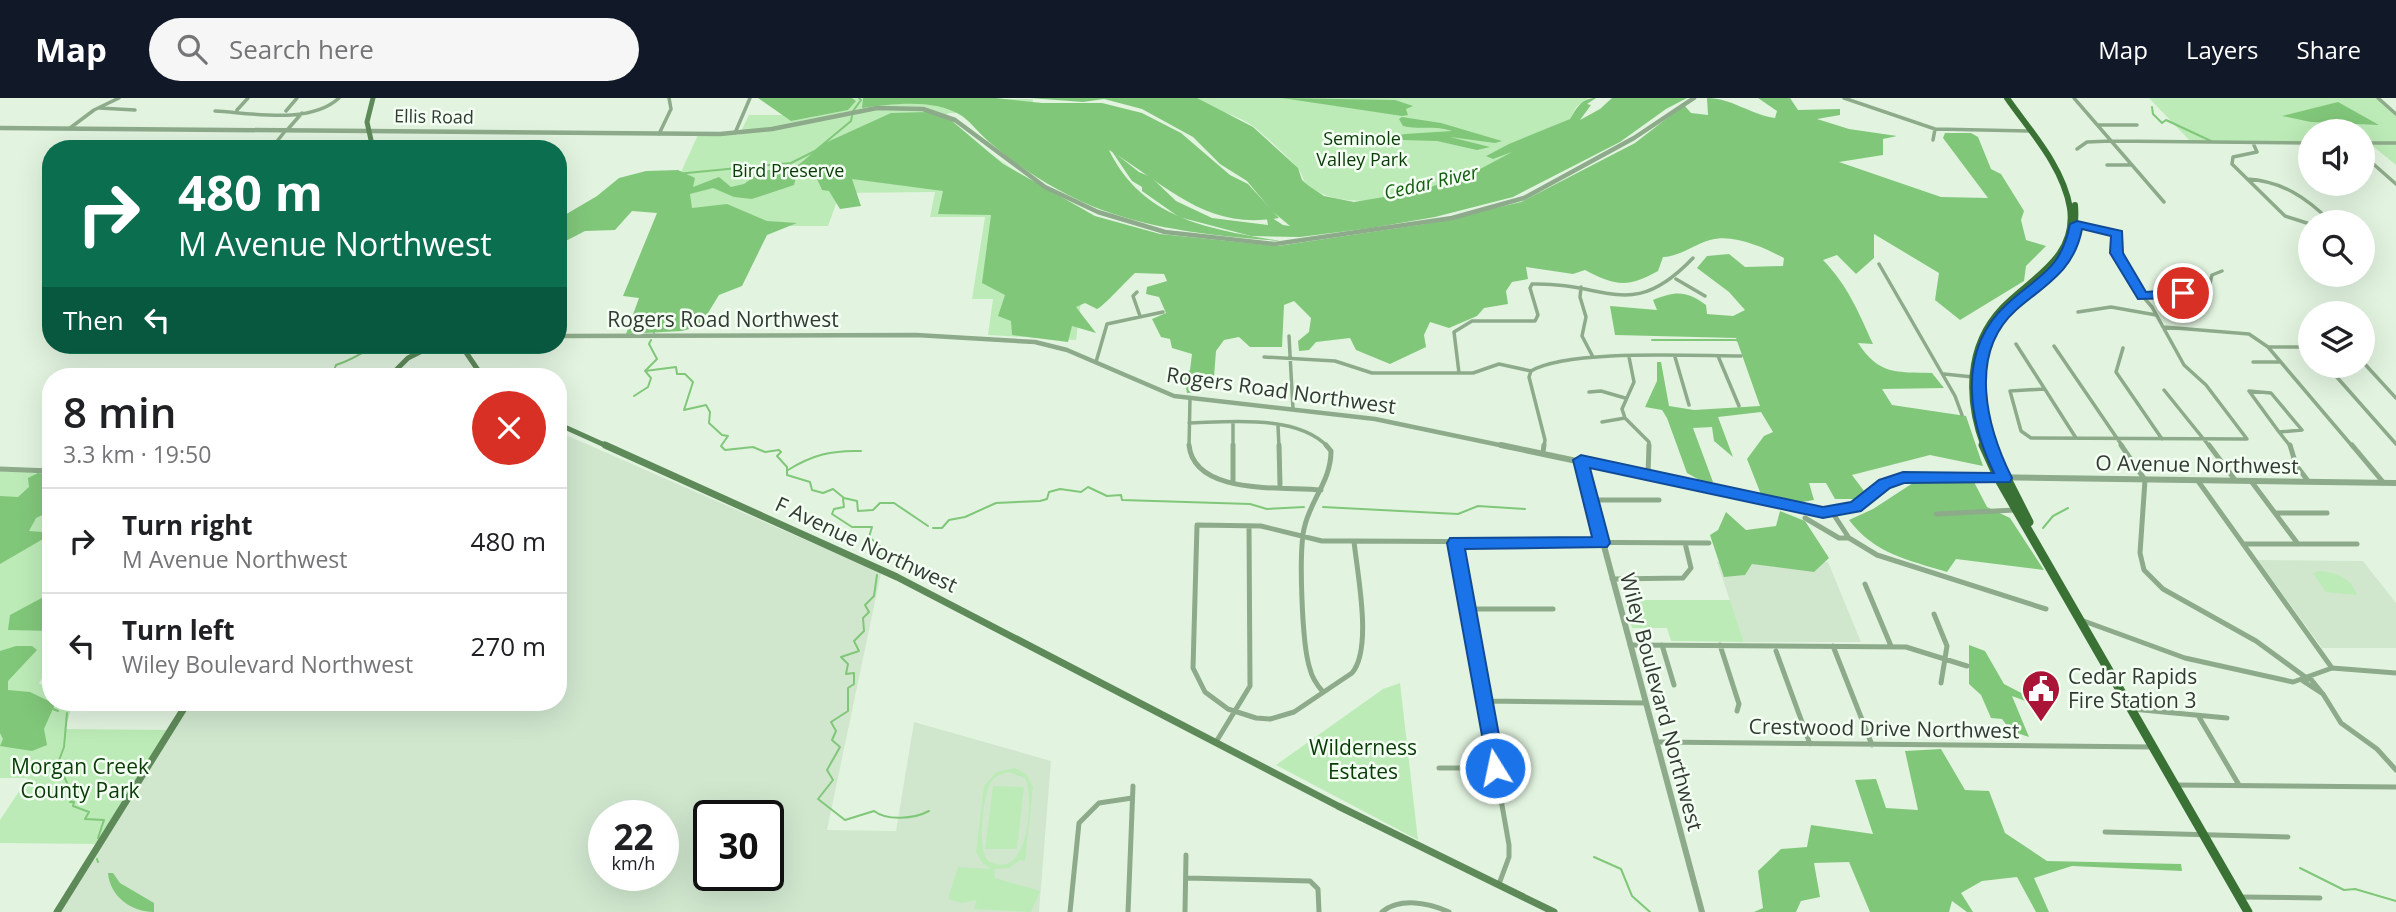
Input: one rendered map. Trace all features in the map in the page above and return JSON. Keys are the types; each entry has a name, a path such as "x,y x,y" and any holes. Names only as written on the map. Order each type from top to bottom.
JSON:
{"main road":[{"path":"370,140 367,130 373,98"},
{"path":"2009,98 2061,183 2074,223"},
{"path":"2009,98 2067,183 2074,223 2069,253 2055,274 2009,309 1994,328 1983,350 1976,377 1981,423 2001,478 2248,912"},
{"path":"398,368 416,354"},
{"name":"F Avenue Northwest","path":"567,428 886,572 1215,743 1554,912"},
{"path":"57,912 182,711"}],"street":[{"path":"70,128 98,108 119,98"},
{"path":"236,111 248,98"},
{"path":"286,112 296,98"},
{"path":"215,111 303,112 329,108 339,98"},
{"path":"659,134 671,109 669,98"},
{"path":"735,134 750,98"},
{"name":"Ellis Road","path":"0,128 735,134 865,110 911,108 949,117 1045,187 1121,221 1165,232 1275,244 1452,218 1524,198 1634,138 1675,108 1694,98"},
{"path":"1844,98 1935,129 2029,131"},
{"path":"2074,98 2164,202"},
{"path":"2378,98 2395,112"},
{"path":"98,108 135,110"},
{"path":"279,140 303,112"},
{"path":"2097,125 2137,125"},
{"path":"1933,140 1935,129"},
{"path":"2077,149 2087,142 2111,141 2298,143"},
{"path":"2253,142 2257,152 2231,159 2232,164 2285,216 2298,220"},
{"path":"2375,143 2396,143"},
{"path":"2108,165 2132,165"},
{"path":"2375,165 2396,184"},
{"path":"2246,179 2270,181 2300,194 2318,210"},
{"path":"2044,389 2010,391 2021,431 2035,439 2247,439 2206,385 2184,365 2157,315 2142,296 2117,253 2117,233 2074,223"},
{"path":"1459,373 1453,340 1458,329 1472,321 1538,319 1531,286 1581,287 1639,296 1657,293 1676,279 1693,258"},
{"path":"1880,264 1943,374 1962,415"},
{"path":"2142,296 2167,296 2204,289 2209,287 2211,275 2222,271"},
{"path":"1676,279 1706,296"},
{"path":"1581,287 1580,297 1586,317 1582,336 1593,357"},
{"path":"1137,292 1133,296 1140,316"},
{"path":"2078,312 2111,307 2157,315"},
{"path":"1096,362 1101,356 1103,330 1107,324 1163,313"},
{"path":"2163,327 2249,334 2268,347 2383,482"},
{"name":"Rogers Road Northwest","path":"567,336 961,337 1047,344 1096,362 1163,393 1370,418 1648,474 1800,510 1832,512 1861,504 1885,484 1903,477 2001,478"},
{"path":"1289,336 1293,409"},
{"path":"2015,344 2077,439"},
{"path":"2054,346 2145,480 2140,553 2144,570 2163,589 2256,641 2307,680 2323,694 2341,723 2377,749 2396,770"},
{"path":"2268,347 2298,347"},
{"path":"2123,348 2116,373 2163,440"},
{"path":"1718,356 1739,406"},
{"path":"1264,357 1335,361 1372,373 1459,373 1480,372 1499,364 1531,371 1541,365 1593,357 1741,356"},
{"path":"1629,357 1635,376 1622,409 1625,418 1649,442 1648,474"},
{"path":"1675,357 1689,405"},
{"path":"2253,362 2281,362"},
{"path":"1531,371 1530,377 1545,440 1544,452"},
{"path":"1943,374 1976,377"},
{"path":"2375,375 2396,398"},
{"path":"2338,378 2396,444"},
{"path":"2164,390 2170,394 2235,481"},
{"path":"1589,392 1607,391 1625,398"},
{"path":"2279,432 2302,430 2271,393 2249,391 2248,393 2279,432 2291,447 2296,466 2309,482"},
{"path":"1190,398 1190,455 1197,469 1212,479 1321,490"},
{"path":"1602,422 1625,418"},
{"path":"1189,423 1233,423 1306,430 1329,449 1331,467 1302,537 1307,667 1324,692"},
{"path":"1233,423 1233,482"},
{"path":"1279,426 1280,485"},
{"name":"Wiley Boulevard Northwest","path":"1581,460 1702,912"},
{"path":"0,469 42,471"},
{"name":"O Avenue Northwest","path":"2001,478 2396,482"},
{"path":"2198,481 2332,668"},
{"path":"2251,481 2298,544"},
{"path":"1590,500 1658,500"},
{"path":"1936,514 2020,510"},
{"path":"1832,512 1849,538 1877,555 2046,609"},
{"path":"2274,513 2327,513"},
{"path":"1805,518 1839,538 1849,538"},
{"path":"1354,541 1362,652 1355,670 1301,709 1280,718 1255,719 1236,712 1207,694 1197,682 1193,668 1197,525 1249,526 1302,537 1354,541 1709,543"},
{"path":"1215,743 1250,686 1249,526"},
{"path":"1456,543 1509,845 1509,858 1499,885"},
{"path":"1611,579 1683,578 1691,568 1685,543"},
{"path":"2244,544 2357,544"},
{"path":"1865,584 1891,646"},
{"path":"1468,608 1553,609"},
{"path":"1934,614 1947,641 1941,683"},
{"path":"2081,620 2185,659 2307,680 2320,670 2332,668 2396,673"},
{"path":"1629,645 1891,646 1917,649 1967,666"},
{"path":"1662,645 1674,685"},
{"path":"1720,646 1739,704 1737,711"},
{"path":"1833,646 1872,744"},
{"path":"1776,652 1810,744"},
{"path":"1483,701 1645,704"},
{"path":"2132,709 2162,709 2227,718"},
{"path":"2199,716 2240,785"},
{"name":"Crestwood Drive Northwest","path":"1656,742 2154,747"},
{"path":"1439,768 1495,768"},
{"path":"2176,785 2396,787"},
{"path":"1128,912 1133,786"},
{"path":"1070,912 1079,822 1099,803 1132,798"},
{"path":"2105,832 2205,837 2288,837"},
{"path":"1185,912 1186,855"},
{"path":"1186,878 1310,881 1318,889 1319,912"},
{"path":"2239,897 2320,898"},
{"path":"1382,912 1390,905 1429,905 1449,912"}],"shaded area":[{"path":"1030,98 1197,98 1253,127 1298,168 1302,180 1324,196 1354,202 1420,191 1480,169 1512,152 1493,159 1486,156 1570,119 1580,104 1587,100 1596,98 1587,104 1591,105 1580,120 1600,109 1612,98 1687,98 1666,109 1620,142 1513,197 1435,217 1300,237 1251,236 1179,217 1142,191 1142,187 1132,181 1111,150 1139,172 1151,177 1176,201 1212,218 1268,225 1266,214 1283,225 1290,226 1272,211 1247,181 1220,164 1193,137 1142,109 1104,99 1083,102"},
{"path":"1282,98 1395,100 1413,106 1406,109 1408,115 1402,116"},
{"path":"1402,117 1441,123 1502,141 1495,143 1450,137 1490,147 1477,150 1437,141 1401,140 1400,135 1405,134 1452,131 1403,126 1399,119"},
{"path":"567,436 881,573 827,830 896,831 914,722 1051,761 1039,912 58,912 182,711 567,711"},
{"path":"2258,560 2363,561 2396,603 2396,648 2322,648"},
{"path":"1717,562 1828,562 1861,642 1744,642"},
{"path":"16,646 32,646 37,650 8,681 8,690 30,692 42,698 42,711 52,711 44,729 47,745 32,751 0,746 3,739 0,733 0,651"},
{"path":"108,873 113,873 120,883 154,903 154,912 138,909 124,902 113,889"}],"green space":[{"path":"758,98 852,98 856,101 848,110 791,121"},
{"name":"Bird Preserve","path":"774,98 1033,99 1031,113 949,113 939,119 1047,192 1085,210 1070,221 1081,301 1076,340 988,335 993,299 972,299 985,217 930,217 935,192 840,193 828,226 656,226 698,135 739,135 749,115 788,115"},
{"path":"863,98 996,98 1042,103 1102,103 1142,113 1181,133 1230,175 1248,184 1279,218 1229,218 1208,211 1168,190 1109,150 1123,174 1140,192 1181,217 1229,232 1280,241 1168,228 1102,210 1058,190 1031,173 989,142 966,119 951,110 913,104 862,108"},
{"name":"Seminole Valley Park","path":"1196,98 1588,98 1576,107 1570,119 1489,154 1512,152 1469,175 1412,194 1356,201 1331,197 1310,187 1291,161 1253,126"},
{"path":"1707,98 1725,101 1775,118 1777,111 1758,98 1790,98 1798,110 1840,109 1840,115 1817,119 1849,129 1897,136 1883,139 1883,155 1839,162 1941,197 1988,198 1943,138 1945,133 1971,133 1978,137 1991,169 2001,174 2024,211 2021,220 2026,240 2046,246 2026,266 2024,281 1960,320 1935,300 1939,273 1874,234 1874,258 1856,274 1837,255 1823,260 1846,289 1862,321 1873,344 1858,343 1873,361 1898,372 1932,373 1944,388 1882,389 1892,405 1966,416 1983,466 1930,455 1852,475 1864,491 1854,499 1835,499 1826,483 1809,483 1814,500 1790,504 1762,497 1747,459 1764,436 1773,432 1761,412 1718,417 1733,457 1714,441 1712,427 1693,428 1713,482 1703,482 1687,473 1662,410 1645,407 1657,381 1657,362 1661,362 1669,406 1694,410 1760,406 1736,338 1615,335 1610,306 1657,310 1653,300 1668,295 1686,294 1706,305 1707,314 1733,316 1745,310 1729,292 1697,268 1707,256 1729,254 1745,267 1783,266 1784,258 1758,246 1729,238 1710,240 1676,255 1663,257 1658,271 1630,282 1613,282 1585,270 1573,274 1526,267 1528,279 1512,282 1506,291 1508,304 1484,308 1477,316 1449,328 1430,322 1424,335 1426,347 1390,364 1356,350 1350,338 1316,342 1309,350 1299,351 1298,341 1309,332 1311,318 1294,301 1284,305 1282,347 1250,347 1239,337 1224,340 1216,351 1214,377 1203,381 1197,392 1187,393 1184,377 1190,370 1192,354 1172,348 1170,339 1161,337 1152,319 1166,313 1159,297 1146,294 1147,287 1167,281 1164,274 1135,273 1097,309 1085,303 1076,307 1096,333 1072,326 1068,342 1012,335 1011,321 998,316 1005,295 982,283 991,215 938,214 943,191 852,179 861,206 840,209 829,191 822,190 814,172 797,174 794,185 752,199 734,197 713,188 690,194 692,208 727,204 767,221 797,223 767,235 742,286 719,295 700,326 682,331 626,334 639,298 623,296 657,213 632,211 615,230 585,231 567,240 567,214 597,196 619,178 646,171 678,170 695,178 693,187 719,177 731,187 744,184 762,171 797,166 825,143 891,113 928,112 952,121 1003,164 1095,216 1160,234 1278,246 1425,224 1521,202 1635,143 1684,105 1691,113 1708,115"},
{"path":"2149,98 2378,98 2396,114 2396,165 2375,148 2375,119 2298,119 2298,143 2191,142"},
{"path":"2338,102 2368,119 2298,119 2282,116"},
{"name":"Morgan Creek County Park","path":"0,469 42,471 42,678 39,683 42,685 42,711 70,711 65,729 171,730 99,844 0,843 0,820 28,778 0,778"},
{"path":"42,474 42,515 36,518 29,531 42,532 42,540 0,564 0,496 18,497 29,487 28,478"},
{"path":"1916,481 1974,482 1987,507 2010,518 2044,570 1956,559 1947,572 1881,548 1859,532 1849,520 1873,509"},
{"path":"1780,511 1805,521 1829,558 1814,572 1752,564 1745,575 1724,577 1710,535 1718,530 1726,512 1746,530 1776,526"},
{"path":"2319,571 2347,580 2357,595 2326,592 2313,573"},
{"path":"42,598 42,631 8,630 10,615"},
{"path":"1624,600 1730,600 1744,642 1671,641 1667,628 1632,628"},
{"path":"1969,645 1985,651 2004,684 2029,697 2028,702 2012,696 2029,737 2011,731 2002,719 1991,718 1981,695 1969,684"},
{"name":"Wilderness Estates","path":"1400,683 1418,840 1276,765 1383,689"},
{"path":"1941,749 1965,790 1989,791 2005,833 2047,861 2181,864 2182,871 2072,866 2034,878 2049,912 2036,912 2017,877 1982,881 1961,893 1973,912 1967,912 1952,901 1949,912 1870,912 1849,862 1814,863 1820,897 1801,901 1796,912 1754,912 1763,908 1758,871 1781,849 1807,847 1811,825 1873,834 1855,780 1876,779 1886,808 1918,810 1905,751"},
{"path":"1015,768 1026,774 1033,787 1025,861 1020,860 1009,868 994,869 995,878 1040,891 1031,912 974,909 977,900 961,903 948,899 958,867 991,869 983,864 976,852 984,786 996,772","holes":["1009,772 1025,778 1029,817 1021,849 1013,860 1002,865 988,861 983,847 982,824 990,784 996,777"]},
{"path":"993,786 1024,787 1017,849 985,849"}],"waterway":[{"path":"853,111 861,100 859,98"},
{"path":"2152,107 2153,114 2162,123 2166,120 2211,141"},
{"path":"686,173 791,163 815,151 851,121 852,116"},
{"path":"567,223 572,225 585,217 586,210 582,208 587,204 627,193 624,188 614,185 625,179 686,173"},
{"path":"654,333 642,304 651,277 648,276 666,267 670,269 663,276 701,272 712,264 698,253 700,246 742,228 739,222 681,212 671,197 686,173"},
{"path":"651,340 649,344 657,359 645,371 676,367 677,374 685,374 693,382 684,410 706,405 710,412 709,423 722,435 728,436 721,446 725,450 753,447 765,452 779,450 781,452 777,456 787,467 787,475 810,482 812,490 823,493 833,489 844,498 857,501 858,511 873,510 880,503 894,503 928,526"},
{"path":"1652,340 1736,340 1805,361 1814,356 1837,356 1898,377 1936,386"},
{"path":"335,368 336,365 362,354"},
{"path":"634,396 648,387 651,378 646,372"},
{"path":"788,470 823,454 861,451"},
{"path":"933,528 942,528 949,520 965,517 996,503 1040,501 1047,499 1049,492 1060,489 1081,492 1088,487 1107,496 1121,495 1122,500 1250,504 1267,509 1304,507"},
{"path":"843,499 844,507 834,509 832,514 852,527 872,527 869,537 880,546 881,560"},
{"path":"0,501 5,511 13,516 42,508"},
{"path":"1323,507 1458,514 1478,506 1525,509"},
{"path":"2043,528 2053,516 2068,508"},
{"path":"1878,525 1933,541 1988,546 2022,540"},
{"path":"877,575 874,596 865,605 869,612 863,618 864,631 854,641 859,651 841,657 848,664 846,674 854,673 854,684 848,688 848,711 831,722 836,731 832,740 840,747 827,770 833,780 818,799 845,820 874,811 901,818 929,811"},
{"path":"67,713 64,747 58,763 72,794 76,794 70,802 74,802 73,806 89,812 85,819 104,820 98,838"},
{"path":"1594,857 1621,869 1632,896 1650,912"},
{"path":"2300,868 2344,890 2355,889 2396,901"}],"place":[{"name":"Cedar Rapids Fire Station 3","path":"2041,723"}],"route":[{"path":"1495,768 1456,543 1602,543 1580,465 1581,460 1823,513 1856,507 1867,501 1885,484 1903,477 1922,475 2004,478 1987,443 1978,406 1983,350 1990,334 2009,309 2055,274 2061,266 2073,243 2077,224 2117,233 2117,253 2127,267 2133,285 2142,296 2183,293"}],"water label":[{"name":"Cedar River","path":"1431,182"}]}
